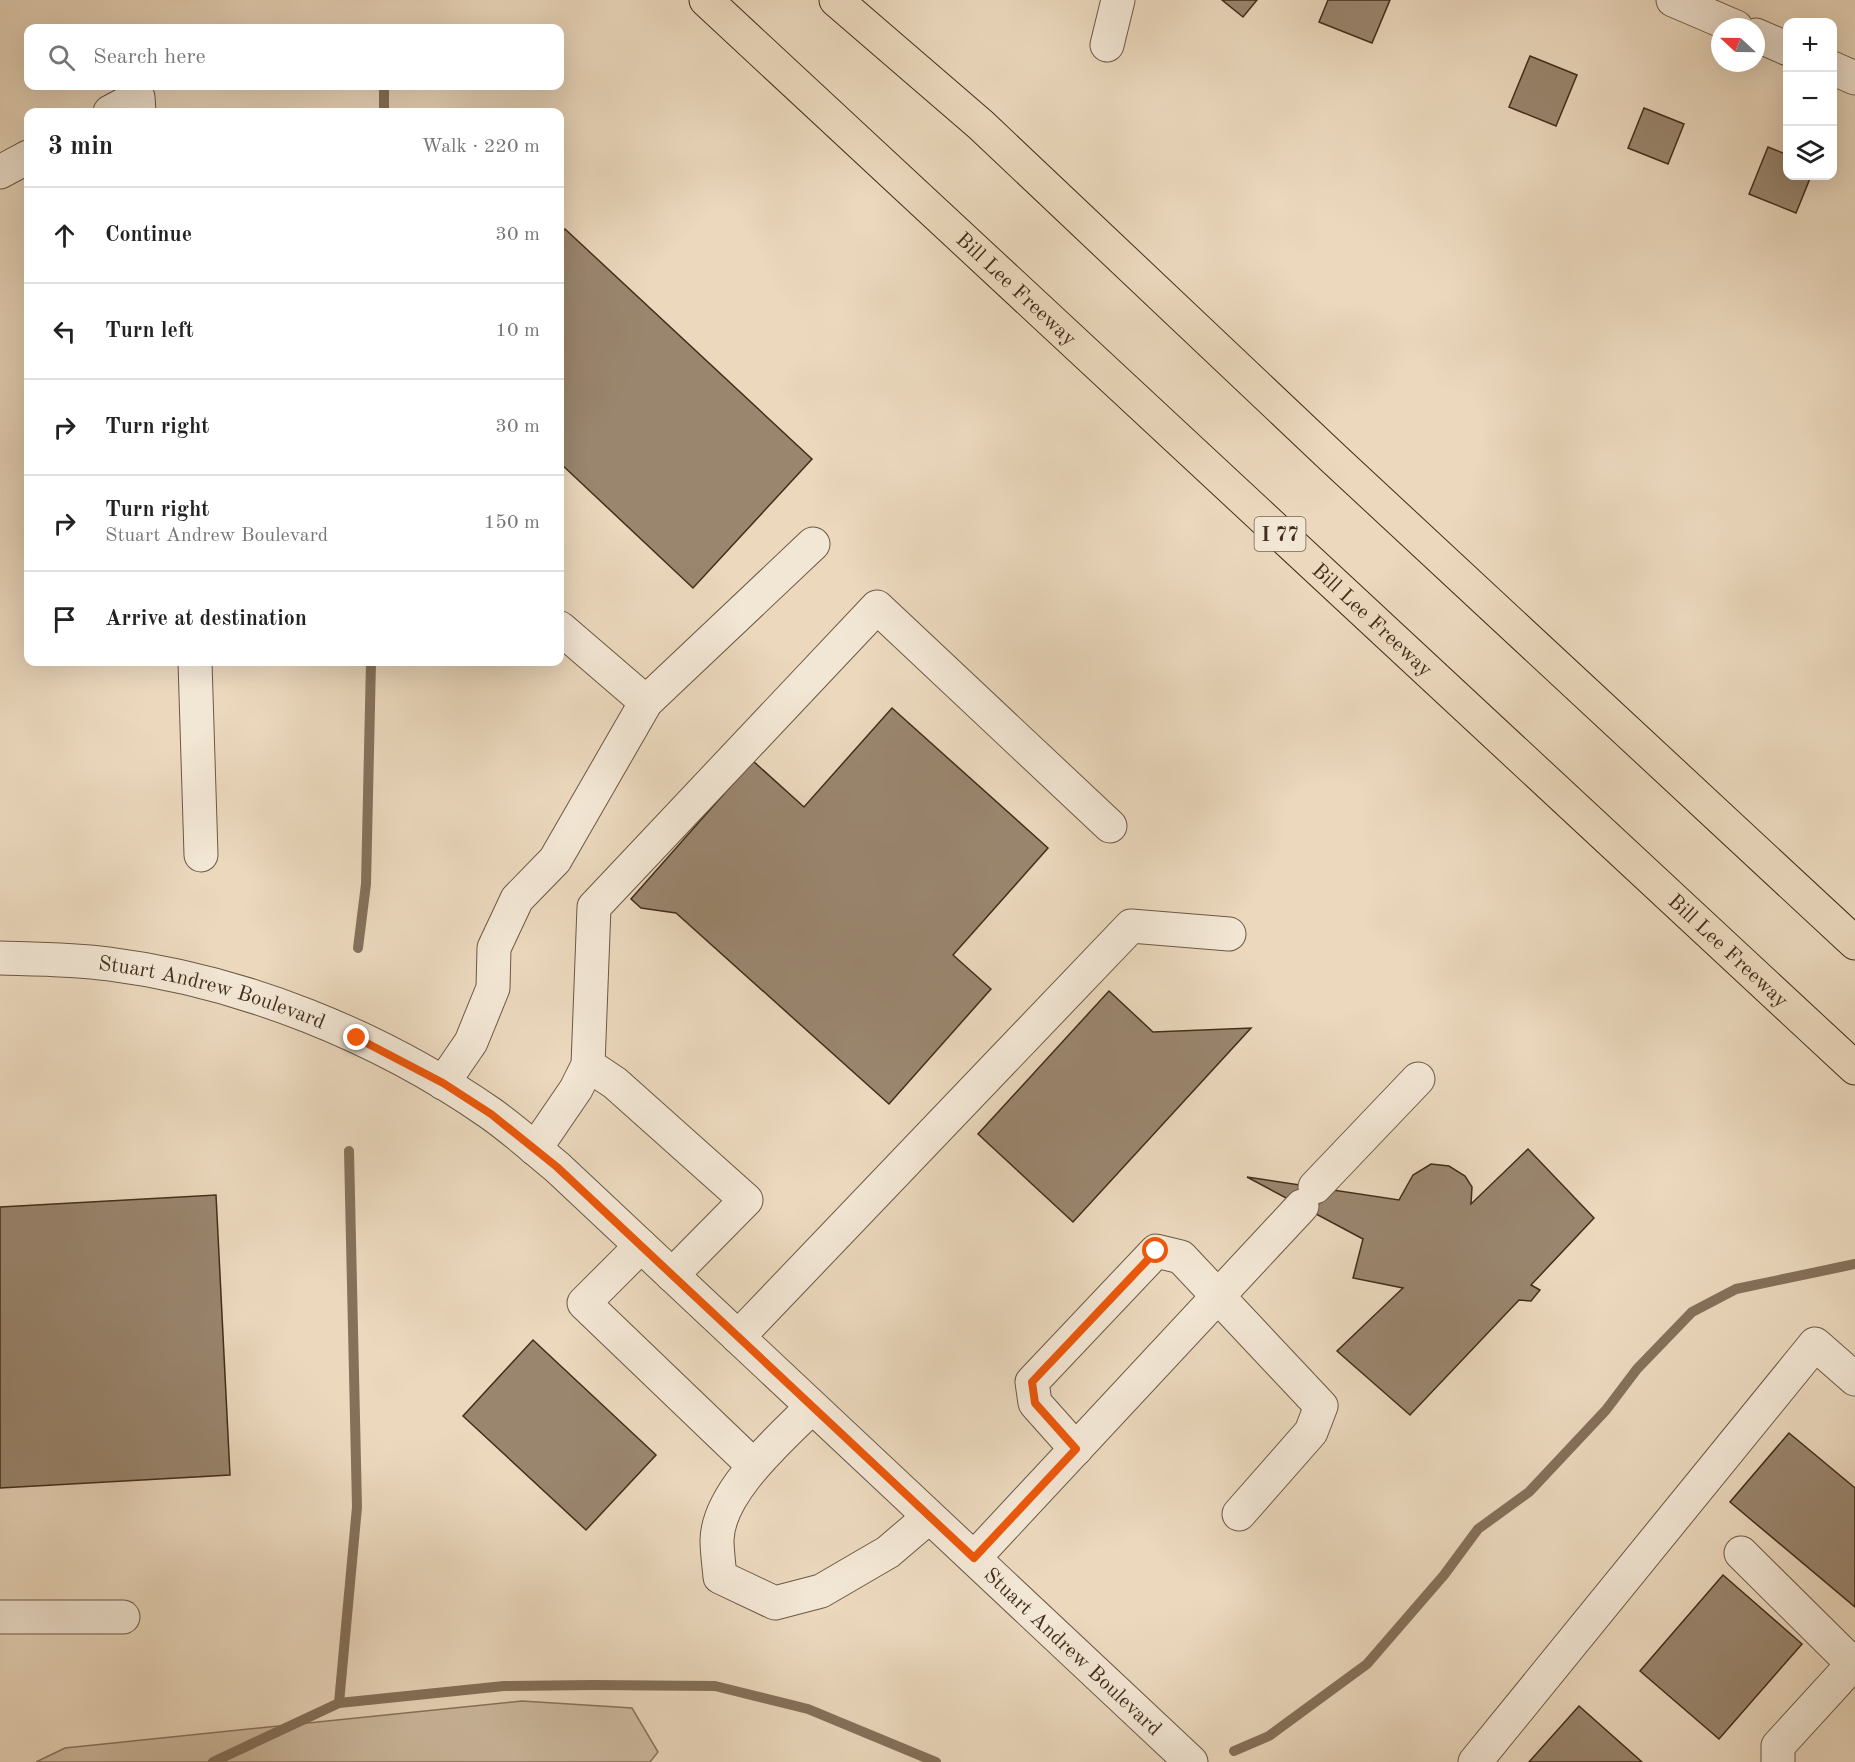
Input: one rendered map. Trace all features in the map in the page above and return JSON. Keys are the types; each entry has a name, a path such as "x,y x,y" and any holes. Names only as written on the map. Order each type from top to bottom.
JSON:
{"highway":[{"name":"Bill Lee Freeway","path":"706,0 1855,1068"},
{"path":"837,0 981,125 1332,457 1855,943"}],"street":[{"path":"1107,45 1118,0"},
{"path":"1674,0 1715,18"},
{"path":"1765,39 1783,47"},
{"path":"1837,70 1855,78"},
{"path":"117,108 138,97 139,108"},
{"path":"0,172 24,159"},
{"path":"443,1083 471,1042 493,988 494,948 517,899 555,860 646,702 813,544"},
{"path":"535,1149 576,1089 588,1065 594,908 877,607 1110,826"},
{"path":"564,631 646,702"},
{"path":"195,666 201,855"},
{"path":"738,1337 1131,926 1229,934"},
{"name":"Stuart Andrew Boulevard","path":"0,958 111,964 211,985 272,1003 357,1038 443,1083 491,1114 535,1149 641,1246 1191,1762"},
{"path":"588,1065 615,1083 746,1200 672,1275"},
{"path":"974,1558 1418,1079"},
{"path":"641,1246 584,1303 753,1465"},
{"path":"1076,1449 1035,1403 1032,1382 1156,1251 1181,1257 1321,1406 1311,1431 1239,1514"},
{"path":"1474,1762 1815,1344 1855,1379"},
{"path":"812,1407 753,1465 723,1513 717,1539 720,1577 775,1602 821,1591 888,1552 929,1517"},
{"path":"1741,1553 1854,1665 1778,1746 1778,1762"},
{"path":"0,1617 123,1617"}],"shaded area":[{"path":"522,1701 632,1708 658,1752 650,1762 36,1762 65,1748"}],"building":[{"path":"1222,0 1257,0 1243,17"},
{"path":"1328,0 1390,0 1372,43 1319,22"},
{"path":"1530,56 1577,75 1556,126 1509,107"},
{"path":"1644,108 1684,124 1668,164 1628,148"},
{"path":"1768,147 1783,153 1783,180 1809,180 1796,213 1749,194"},
{"path":"564,230 812,459 693,588 564,467"},
{"path":"892,708 1048,848 953,955 991,989 889,1104 676,913 641,908 631,899 753,761 804,807"},
{"path":"1109,991 1153,1032 1251,1028 1073,1222 978,1134"},
{"path":"1528,1149 1594,1218 1531,1285 1540,1290 1531,1301 1519,1300 1410,1415 1337,1351 1403,1288 1353,1278 1363,1239 1247,1177 1399,1200 1413,1175 1431,1164 1449,1166 1465,1176 1472,1187 1471,1204"},
{"path":"216,1195 230,1475 0,1488 0,1207"},
{"path":"533,1340 656,1455 586,1530 463,1416"},
{"path":"1789,1433 1855,1488 1855,1607 1730,1502"},
{"path":"1723,1575 1802,1644 1719,1739 1640,1671"},
{"path":"1579,1706 1642,1762 1529,1762"}],"waterway":[{"path":"384,90 384,108"},
{"path":"358,948 366,884 371,666"},
{"path":"339,1703 357,1507 349,1151"},
{"path":"1234,1751 1269,1736 1367,1664 1444,1575 1478,1529 1529,1492 1606,1410 1637,1369 1692,1312 1736,1289 1855,1264"},
{"path":"213,1762 339,1703 504,1686 593,1685 715,1686 808,1709 936,1762"}],"route":[{"path":"357,1038 443,1083 491,1114 557,1167 974,1558 1076,1449 1035,1403 1032,1382 1156,1251"}]}
